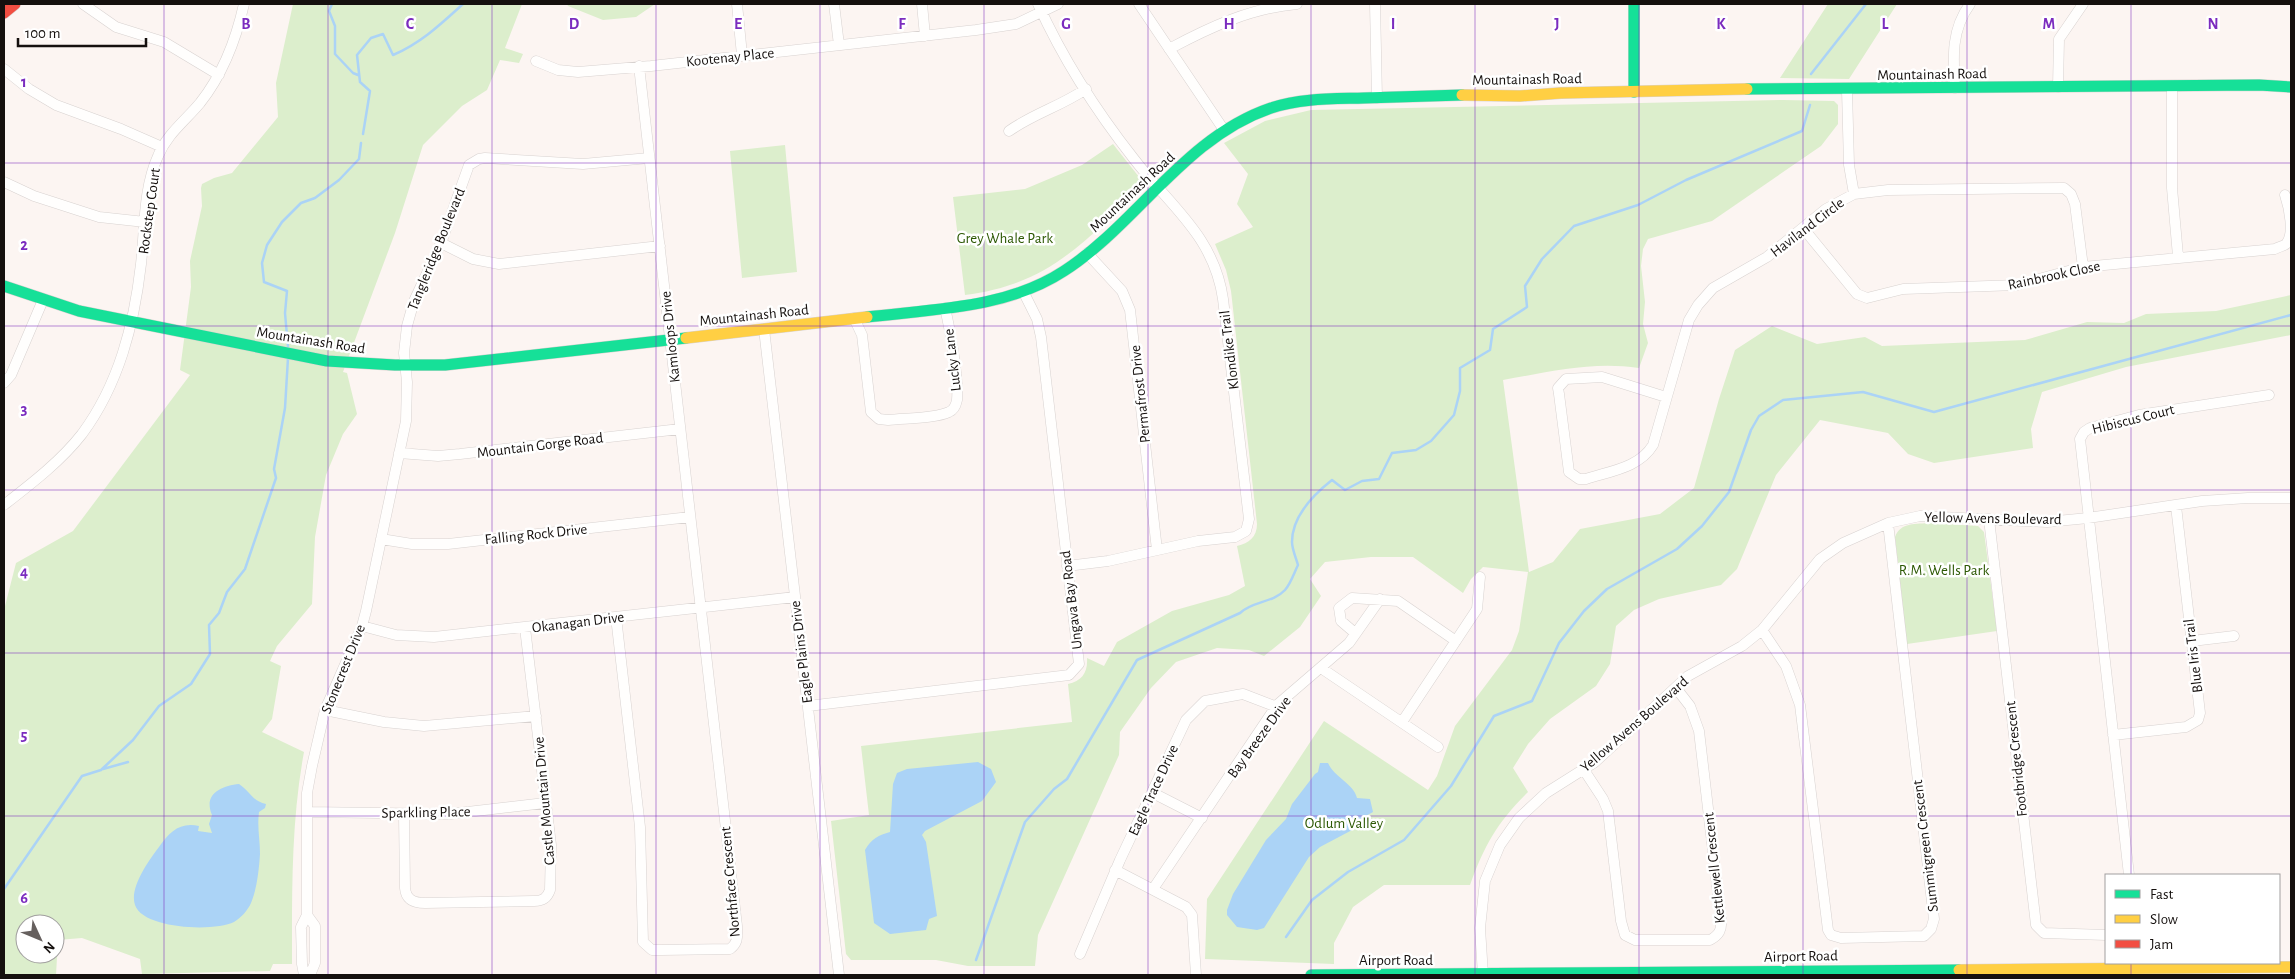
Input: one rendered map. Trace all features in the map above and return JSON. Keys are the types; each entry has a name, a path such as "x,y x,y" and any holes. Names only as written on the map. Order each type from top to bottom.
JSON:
{"street":[{"path":"4,13 14,4"},
{"path":"83,4 116,27 164,42 219,75"},
{"name":"Rockstep Court","path":"4,505 58,460 82,434 114,378 124,352 131,323 141,265 153,170 162,146 174,130 199,104 219,75 225,63 244,4"},
{"path":"737,4 742,55"},
{"path":"834,4 839,45"},
{"path":"922,4 925,36"},
{"name":"Kootenay Place","path":"536,61 558,70 578,72 925,36 1007,26 1040,8 1058,4"},
{"path":"1139,4 1224,130"},
{"path":"1169,49 1213,26 1273,7 1297,4"},
{"path":"1375,4 1377,98"},
{"path":"1634,4 1634,92"},
{"path":"1955,88 1954,38 1959,22 1970,4"},
{"path":"2058,87 2060,39 2083,4"},
{"name":"Klondike Trail","path":"1040,8 1061,51 1134,159 1197,232 1209,251 1219,279 1249,519 1246,531 1235,537 1198,541 1157,550"},
{"name":"Kamloops Drive","path":"639,66 700,608"},
{"path":"4,69 28,89 56,105 121,128 162,146"},
{"name":"Mountainash Road","path":"4,286 79,311 327,361 406,366 445,365 945,308 996,301 1024,293 1054,278 1088,253 1224,130 1262,111 1291,102 1634,92 2259,85 2291,87"},
{"path":"2172,87 2172,188 2178,256"},
{"path":"1009,131 1030,117 1061,104 1086,89"},
{"path":"1848,90 1849,165 1854,194"},
{"name":"Tangleridge Boulevard","path":"406,366 405,337 410,314 441,244 469,166 479,159 583,164 649,158"},
{"path":"4,182 34,196 100,217 145,222"},
{"name":"Haviland Circle","path":"1666,397 1602,376 1566,379 1558,388 1558,394 1569,472 1579,479 1586,478 1631,465 1644,457 1653,445 1689,320 1698,305 1720,283 1767,257 1826,209 1854,194 1888,190 2064,188 2071,194 2075,204 2083,267"},
{"name":"Rainbrook Close","path":"1803,228 1857,294 1867,298 1902,289 2017,285 2083,267 2178,256 2275,248 2286,244 2290,237 2291,215 2285,195"},
{"path":"441,244 473,259 499,264 660,246"},
{"name":"Permafrost Drive","path":"1088,253 1119,286 1130,310 1157,550"},
{"name":"Ungava Bay Road","path":"808,706 1069,675 1078,664 1042,337 1024,293"},
{"path":"4,383 15,366 43,300"},
{"name":"Lucky Lane","path":"854,318 862,335 871,412 880,420 913,417 950,412 955,407 957,393 949,324 945,308"},
{"name":"Eagle Plains Drive","path":"764,329 840,975"},
{"name":"Stonecrest Drive","path":"304,975 301,927 307,916 307,812 309,784 325,710 362,626 400,453 407,410 406,366"},
{"name":"Hibiscus Court","path":"2088,518 2080,446 2080,439 2084,432 2090,428 2139,415 2269,395"},
{"name":"Mountain Gorge Road","path":"400,453 438,456 680,429"},
{"name":"Yellow Avens Boulevard","path":"1483,975 1480,928 1481,904 1485,881 1500,844 1514,824 1534,802 1584,770 1695,671 1742,646 1762,630 1820,559 1851,538 1888,523 1929,516 2047,522 2088,518 2202,501 2291,498"},
{"name":"Blue Iris Trail","path":"2113,735 2186,727 2198,720 2200,713 2176,506"},
{"name":"Falling Rock Drive","path":"381,539 412,544 448,544 690,517"},
{"path":"2088,518 2130,874"},
{"name":"Footbridge Crescent","path":"1990,519 2036,925 2041,932 2048,934 2105,935"},
{"name":"Summitgreen Crescent","path":"1762,630 1786,666 1800,705 1828,930 1831,935 1841,938 1924,936 1931,929 1934,919 1888,523"},
{"path":"1068,566 1108,562 1157,550"},
{"path":"1402,722 1477,609 1480,577"},
{"name":"Okanagan Drive","path":"362,626 396,635 422,638 795,597"},
{"path":"1355,633 1342,621 1339,608 1352,598 1380,599 1398,601 1456,641"},
{"name":"Bay Breeze Drive","path":"1154,889 1283,698 1349,643 1380,599"},
{"name":"Northface Crescent","path":"616,617 640,827 643,942 652,950 722,950 730,949 736,945 737,926 700,608"},
{"name":"Castle Mountain Drive","path":"404,814 405,888 408,899 417,903 534,901 543,900 548,896 550,890 551,845 526,628"},
{"path":"2192,641 2234,636"},
{"path":"1321,668 1438,747"},
{"name":"Kettlewell Crescent","path":"1584,770 1603,799 1608,811 1621,922 1625,935 1636,940 1710,940 1715,937 1720,931 1721,920 1699,730 1690,706 1676,688"},
{"name":"Eagle Trace Drive","path":"1080,954 1116,870 1182,727 1202,703 1244,694 1276,707"},
{"path":"325,710 392,724 424,726 536,716"},
{"path":"1153,793 1202,818"},
{"name":"Sparkling Place","path":"307,812 450,814 545,804"},
{"path":"1116,870 1186,907 1192,914 1196,975"},
{"name":"Stonecrest Drive","path":"307,916 315,926 315,963 310,975"},
{"name":"Airport Road","path":"1311,975 1857,973 2291,967"}],"green space":[{"path":"293,4 522,4 505,48 523,54 519,63 500,60 487,90 462,106 423,145 395,233 343,372 347,373 357,414 343,434 326,475 315,537 312,604 277,646 270,661 281,666 272,719 262,732 304,752 294,831 292,964 273,964 270,971 142,974 140,959 82,938 65,939 65,914 15,914 15,964 57,964 56,975 4,975 4,610 16,563 73,531 190,375 180,370 191,287 190,261 202,206 202,184 214,178 232,173 278,117 276,83"},
{"path":"567,4 655,4 636,17 603,20"},
{"path":"1828,4 1897,4 1849,79 1780,78"},
{"name":"Odlum Valley","path":"1783,100 1834,101 1838,105 1838,124 1821,146 1712,221 1648,239 1643,249 1641,266 1645,302 1643,324 1648,343 1639,368 1621,366 1587,367 1503,380 1529,572 1553,562 1580,529 1660,514 1694,488 1735,350 1772,326 1817,344 1865,337 1882,346 2025,340 2087,322 2124,323 2146,314 2216,311 2291,295 2291,335 2126,367 2042,392 2031,429 2033,448 1934,463 1908,454 1888,433 1820,420 1776,475 1737,569 1721,585 1659,599 1634,610 1616,626 1610,664 1596,686 1550,719 1528,744 1513,768 1528,792 1508,814 1493,835 1470,885 1384,885 1353,907 1334,943 1334,964 1205,959 1207,899 1324,721 1428,790 1437,776 1455,726 1512,650 1519,631 1528,572 1483,567 1471,579 1463,593 1413,557 1371,557 1325,562 1310,579 1321,596 1300,627 1264,656 1249,650 1217,648 1176,662 1151,688 1120,732 1119,755 1038,935 1035,966 968,966 936,960 851,960 846,954 831,821 869,815 861,746 1072,722 1068,684 1077,681 1083,675 1087,658 1104,666 1117,642 1172,611 1229,595 1245,586 1237,546 1252,539 1257,529 1257,524 1231,291 1226,270 1215,244 1253,227 1237,204 1248,174 1224,143 1265,121 1311,110"},
{"name":"Grey Whale Park","path":"1113,144 1143,182 1142,188 1082,243 1043,271 995,290 965,295 953,197 1025,189 1082,165"},
{"path":"785,145 797,272 742,278 730,151"},
{"name":"R.M. Wells Park","path":"1930,523 1978,526 1984,532 1997,631 1907,644 1895,537 1897,532 1905,526"}],"water":[{"path":"978,762 991,769 996,782 982,801 925,831 922,835 926,842 937,916 929,919 926,930 890,934 874,923 865,850 876,838 890,832 893,784 897,773 907,769"},
{"path":"1320,763 1328,763 1352,789 1357,798 1370,799 1373,812 1362,818 1354,829 1320,847 1309,857 1264,928 1257,930 1237,927 1227,915 1233,894 1266,840 1286,819 1292,804 1318,772"},
{"path":"239,784 257,801 266,804 265,808 259,812 260,854 256,885 250,906 234,922 211,927 165,924 141,913 135,905 134,898 137,883 145,867 163,842 176,829 186,825 199,826 198,831 212,833 209,824 212,815 210,802 212,796 220,789"}],"waterway":[{"path":"332,4 329,11 335,26 335,54 353,73 358,75"},
{"path":"363,134 370,91 360,82 357,55 371,38 383,34 393,55 413,45 463,4"},
{"path":"1811,74 1866,4"},
{"path":"976,960 1025,822 1054,789 1067,779 1137,660 1240,613 1250,606 1275,597 1285,590 1298,565 1292,545 1293,532 1300,515 1311,499 1332,480 1345,490 1362,481 1379,479 1392,453 1416,450 1431,441 1454,415 1460,391 1460,368 1490,350 1493,329 1527,307 1525,286 1542,259 1574,226 1638,205 1686,180 1802,131 1810,105"},
{"path":"288,347 285,313 287,291 264,282 262,263 267,245 282,222 301,203 315,198 339,180 359,159 361,143"},
{"path":"1286,937 1312,900 1348,872 1404,840 1451,786 1494,716 1532,701 1559,643 1584,611 1607,589 1677,549 1702,526 1729,492 1751,430 1759,416 1783,400 1863,392 1934,412 2291,315"},
{"path":"4,889 82,776 101,770 133,740 159,706 191,684 210,654 209,625 219,613 227,592 245,569 276,478 274,469 285,408 288,358"},
{"path":"103,769 128,762"}],"traffic: fast":[{"path":"1634,4 1634,92"},
{"path":"1747,89 2259,85 2291,87"},
{"path":"867,317 968,305 994,300 1042,284 1090,252 1187,160 1213,139 1240,121 1271,108 1294,102 1317,100 1462,95"},
{"path":"4,286 79,311 327,361 395,365 445,365 686,338"},
{"path":"1311,975 1959,970"}],"traffic: slow":[{"path":"1462,95 1520,96 1561,93 1747,89"},
{"path":"686,338 867,317"},
{"path":"1959,970 2291,967"}],"traffic: jam":[{"path":"4,13 15,4"}]}
